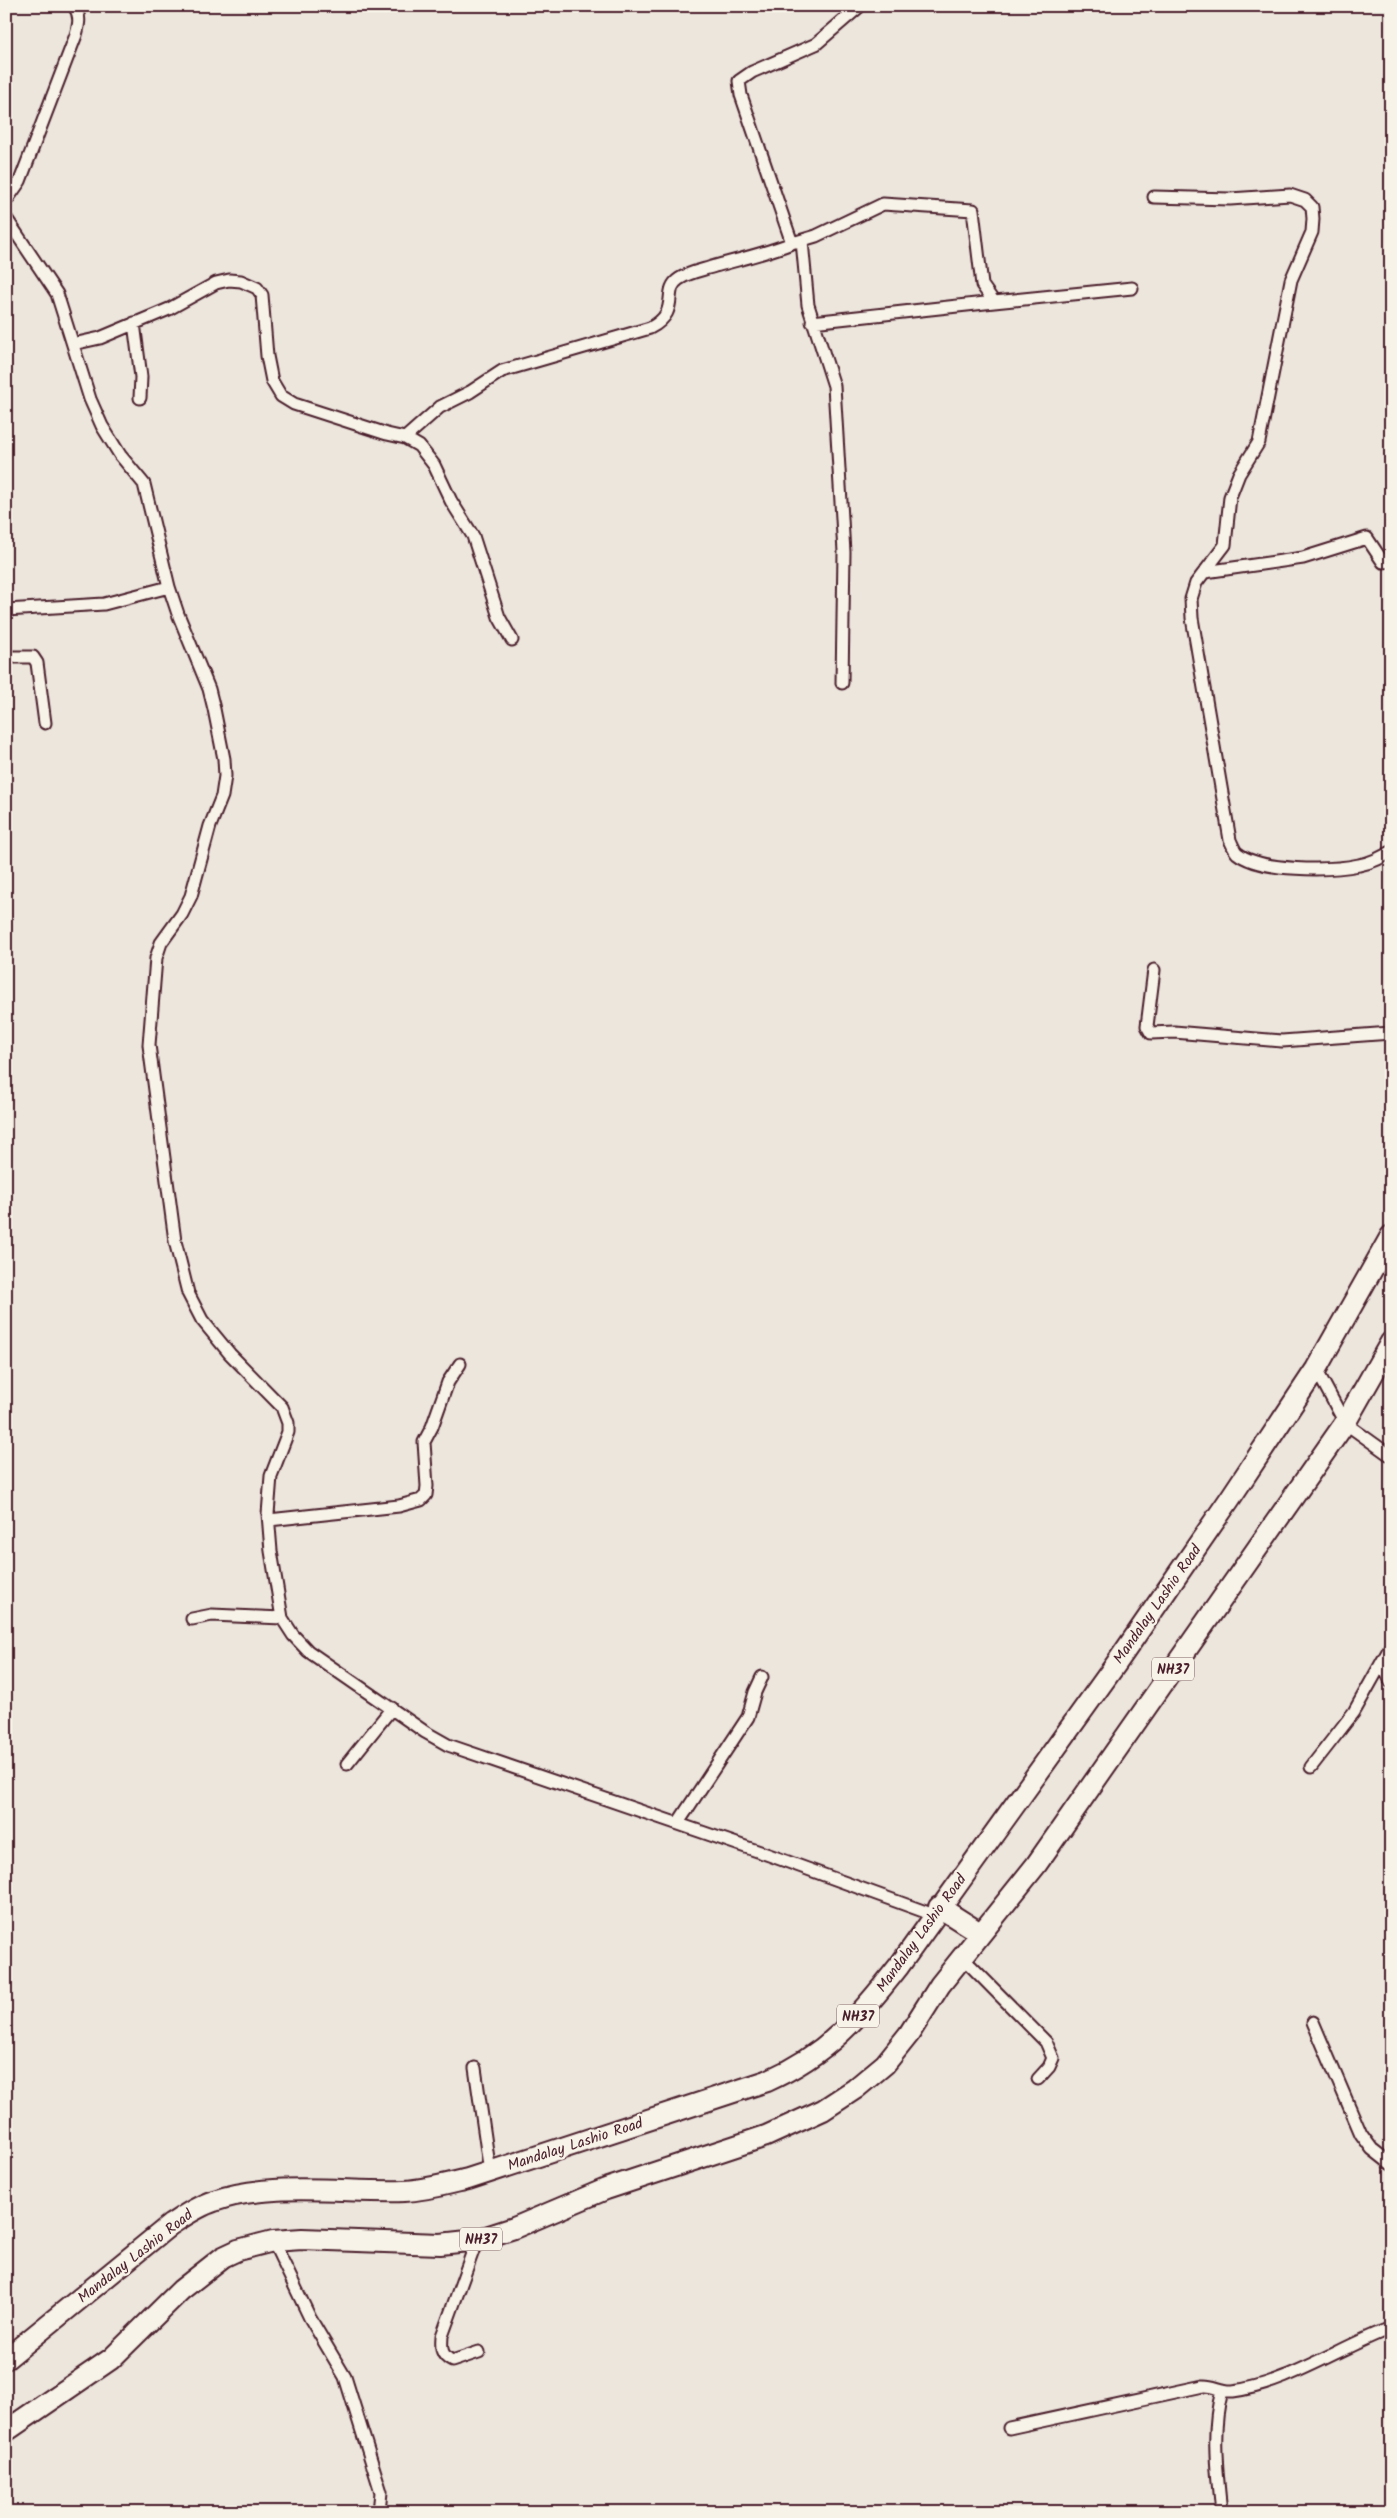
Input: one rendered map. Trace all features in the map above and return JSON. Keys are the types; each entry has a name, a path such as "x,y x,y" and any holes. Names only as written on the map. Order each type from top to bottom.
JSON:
{"highway":[{"name":"Mandalay Lashio Road","path":"6,2359 170,2225 192,2210 213,2201 258,2193 296,2190 406,2191 437,2187 490,2172 767,2081 793,2070 823,2049 844,2031 873,2000 1122,1655 1229,1500 1316,1369 1391,1236"},
{"name":"NH37","path":"6,2431 111,2359 181,2290 224,2257 238,2250 273,2241 355,2240 440,2244 477,2240 514,2228 606,2189 766,2136 823,2110 855,2089 885,2064 908,2034 940,1985 1036,1865 1345,1423 1391,1342"},
{"path":"937,1911 980,1933"}],"street":[{"path":"6,201 20,181 76,35 80,22 78,12 74,6"},
{"path":"842,683 844,552 834,386 812,322 797,242 741,95 740,81 752,72 816,44 860,6"},
{"path":"1154,197 1230,198 1290,195 1305,200 1312,208 1312,232 1290,280 1259,442 1239,474 1230,497 1225,546 1196,583 1191,599 1192,618 1230,840 1236,852 1246,858 1274,866 1310,869 1359,866 1391,852"},
{"path":"405,438 440,407 476,389 502,371 603,343 660,323 668,315 672,286 677,280 686,275 797,242 883,204 973,210 982,285 994,302"},
{"path":"7,220 57,294 90,399 102,426 120,455 144,484 169,587 178,614 209,688 224,759 225,776 222,796 210,826 190,896 182,914 162,943 156,958 149,1045 175,1241 188,1293 202,1320 230,1354 282,1407 288,1423 288,1432 271,1476 269,1520 282,1618 293,1636 308,1651 425,1732 448,1745 937,1911"},
{"path":"72,344 100,338 169,309 216,283 229,280 241,281 257,288 262,295 267,356 272,381 281,396 294,404 405,438 419,446 434,465 450,501 467,525 481,558 499,617 512,640"},
{"path":"812,322 1132,288"},
{"path":"134,323 141,377 140,398"},
{"path":"1205,572 1303,558 1368,538 1383,562 1391,560"},
{"path":"6,610 104,604 169,587"},
{"path":"6,657 33,657 37,663 45,723"},
{"path":"1154,970 1146,1026 1151,1033 1174,1032 1282,1041 1391,1033"},
{"path":"269,1520 399,1506 421,1500 426,1495 427,1486 424,1442 432,1427 448,1382 460,1364"},
{"path":"1316,1369 1345,1423 1391,1456"},
{"path":"192,1619 212,1615 282,1618"},
{"path":"1311,1767 1354,1712 1391,1646"},
{"path":"1383,1663 1391,1682"},
{"path":"678,1824 748,1717 755,1692 762,1677"},
{"path":"347,1764 392,1708"},
{"path":"962,1957 1046,2042 1053,2058 1050,2067 1038,2079"},
{"path":"1313,2022 1361,2134 1372,2149 1391,2164"},
{"path":"475,2068 490,2172"},
{"path":"477,2240 442,2336 441,2349 444,2357 452,2361 479,2352"},
{"path":"273,2241 310,2318 345,2377 381,2492 379,2512"},
{"path":"1009,2428 1203,2386 1222,2391 1253,2386 1274,2379 1391,2328"},
{"path":"1221,2512 1217,2473 1216,2410 1222,2391"}]}
